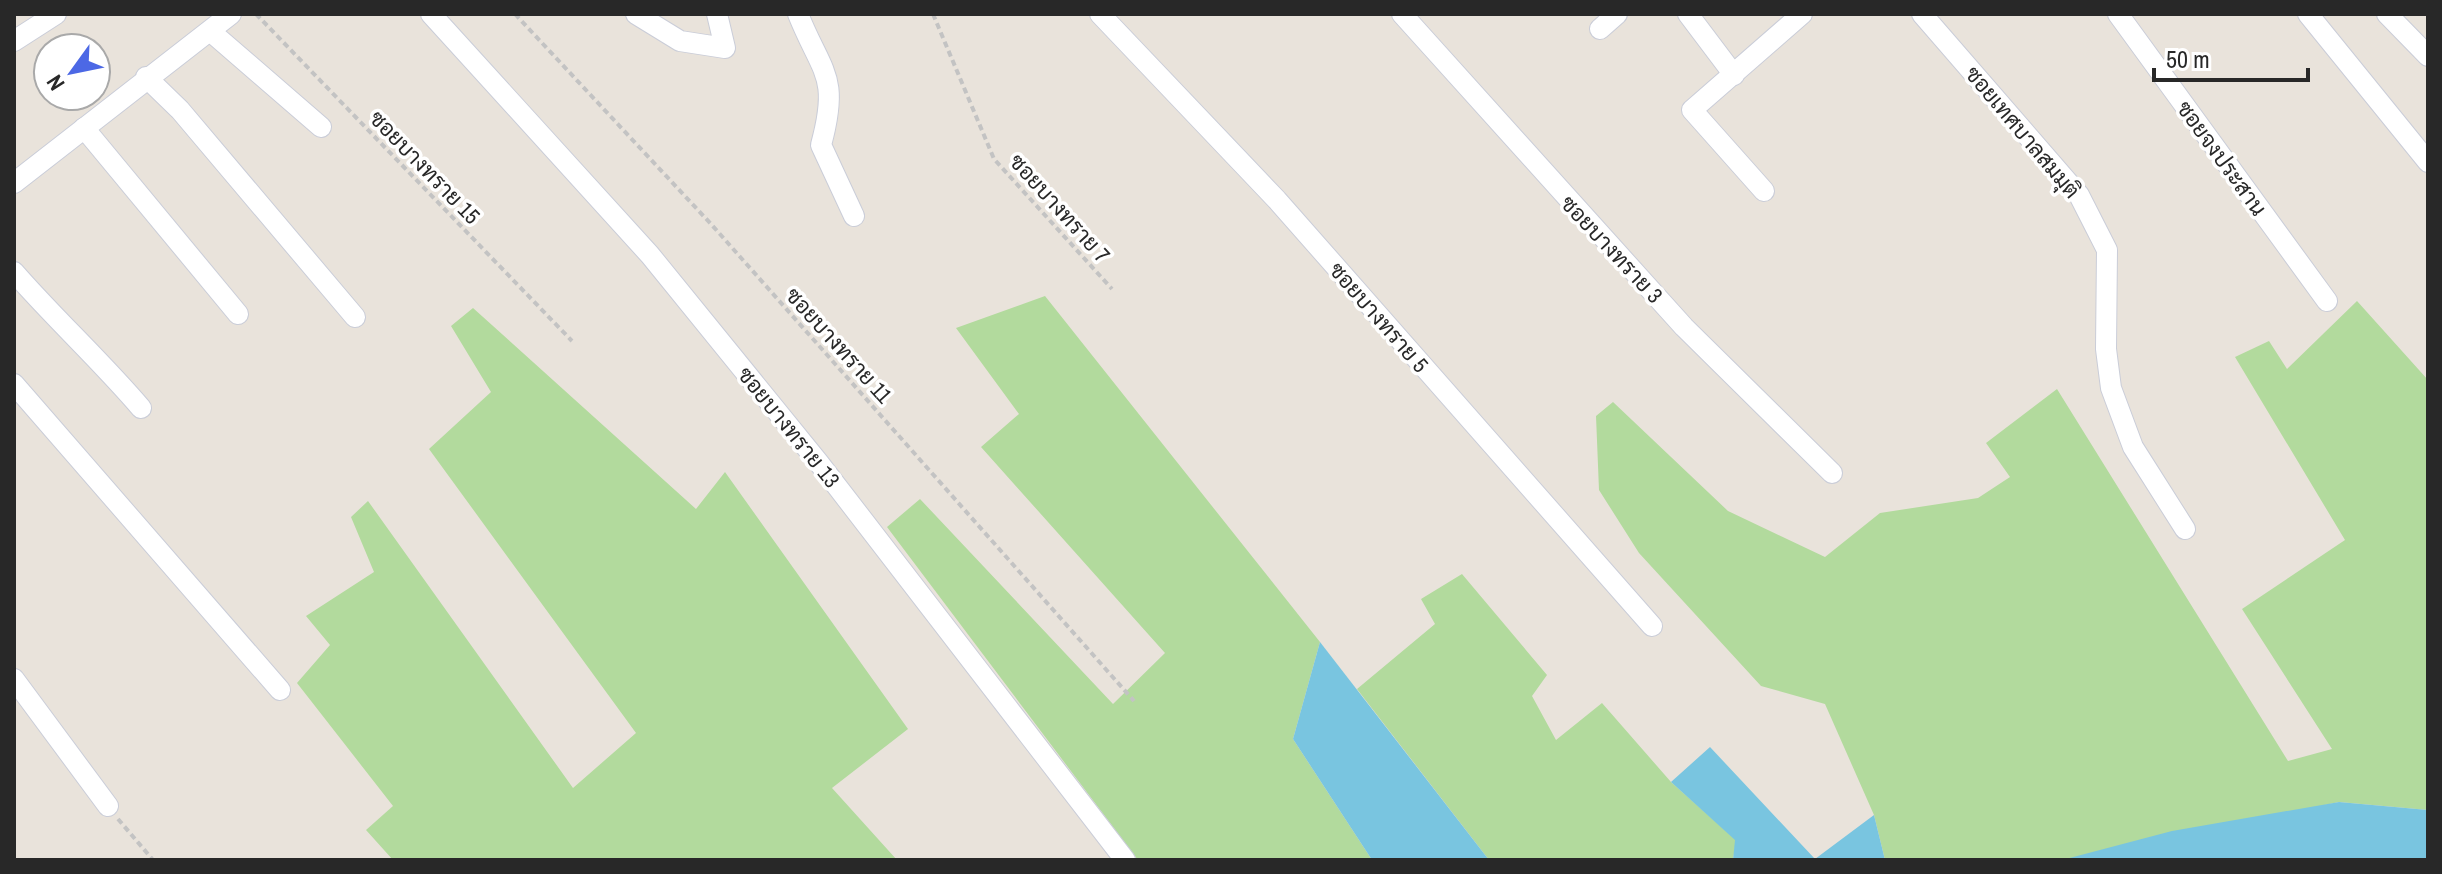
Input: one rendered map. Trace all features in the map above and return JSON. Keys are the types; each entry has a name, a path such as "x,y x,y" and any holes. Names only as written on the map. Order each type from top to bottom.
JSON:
{"street":[{"path":"14,41 56,14"},
{"path":"14,183 146,77 231,14"},
{"name":"ซอยบางทราย 13","path":"431,14 650,255 819,463 1125,860"},
{"path":"636,14 680,41 725,48 717,14"},
{"path":"798,14 828,73 830,112 821,145 854,216"},
{"name":"ซอยบางทราย 5","path":"1100,14 1277,200 1652,626"},
{"name":"ซอยบางทราย 3","path":"1402,14 1684,327 1832,473"},
{"path":"1600,29 1617,14"},
{"path":"1688,14 1734,75"},
{"path":"1764,191 1692,110 1802,14"},
{"name":"ซอยเทศบาลสมมุติ","path":"1922,14 2079,195 2100,236 2107,250 2106,349 2111,388 2133,447 2185,529"},
{"name":"ซอยจงประสาน","path":"2118,14 2327,301"},
{"path":"2308,14 2428,162"},
{"path":"2387,14 2428,56"},
{"path":"210,31 321,127"},
{"path":"146,77 207,141 355,317"},
{"path":"84,128 238,314"},
{"path":"14,272 48,310 92,351 141,408"},
{"path":"14,384 280,690"},
{"path":"14,679 108,806"}],"path":[{"name":"ซอยบางทราย 15","path":"256,14 572,341"},
{"name":"ซอยบางทราย 11","path":"515,14 711,224 1134,701"},
{"name":"ซอยบางทราย 7","path":"933,14 994,159 1112,289"},
{"path":"108,806 153,860"}],"green space":[{"path":"1045,296 1320,642 1293,739 1372,860 1138,860 887,527 920,499 1113,704 1165,653 981,447 1019,414 956,328"},
{"path":"2357,301 2428,380 2428,810 2339,802 2067,860 1885,860 1874,815 1825,704 1761,686 1639,553 1599,490 1596,416 1613,402 1728,511 1825,557 1880,513 1978,498 2010,477 1986,443 2057,389 2288,761 2332,749 2242,609 2345,540 2235,357 2269,341 2287,369"},
{"path":"473,308 696,509 725,472 908,729 832,788 897,860 393,860 366,830 393,806 297,683 330,645 306,616 374,572 351,517 368,501 573,788 636,733 429,449 491,392 451,326"},
{"path":"1462,574 1547,675 1532,696 1556,740 1602,703 1671,782 1736,840 1733,860 1489,860 1357,689 1435,624 1421,599"}],"water":[{"path":"1320,642 1489,860 1372,860 1293,739"},
{"path":"1710,747 1815,859 1874,815 1885,860 1733,860 1735,840 1671,782"},
{"path":"2339,802 2428,810 2428,860 2062,860 2172,831"}]}
